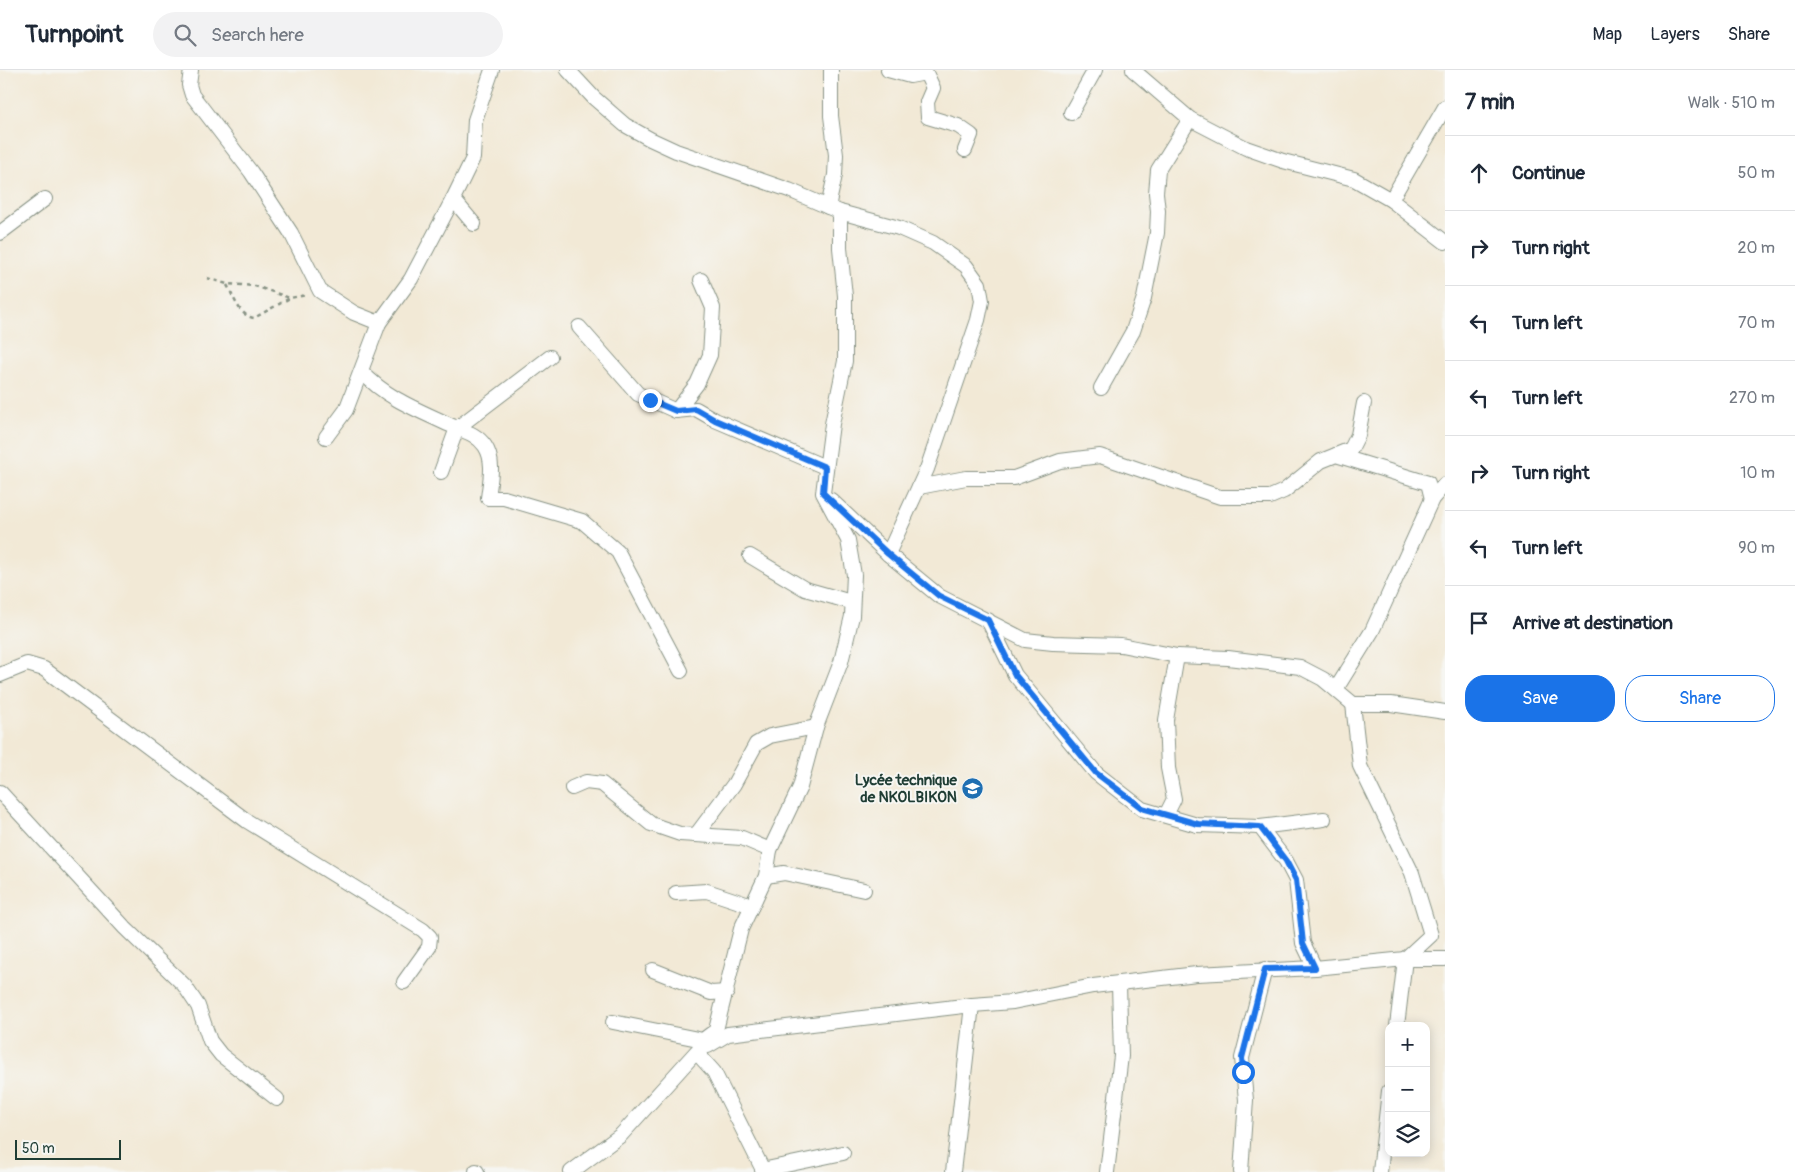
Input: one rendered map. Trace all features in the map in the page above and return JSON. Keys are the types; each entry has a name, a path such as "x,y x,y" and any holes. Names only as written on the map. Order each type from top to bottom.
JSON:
{"street":[{"path":"190,70 189,85 192,95 251,172 291,233 320,291 354,313 379,323"},
{"path":"326,436 346,410 379,323 411,279 473,158 475,120 492,70"},
{"path":"568,70 594,98 624,125 650,139 676,151 789,190 834,210 899,228 932,243 966,266 979,284 982,301 978,320 919,487 888,554"},
{"path":"571,1172 621,1135 716,1030 741,929 766,876 770,850 800,787 816,727 841,662 852,616 851,602 854,574 848,540 823,493 825,467 845,361 845,296 834,210 836,155 831,116 832,70"},
{"path":"888,70 910,76 926,73 933,88 927,102 928,117 958,126 971,135 964,150"},
{"path":"1071,114 1095,70"},
{"path":"1133,70 1190,118 1246,148 1283,161 1354,179 1391,200 1445,242"},
{"path":"1391,200 1445,107"},
{"path":"1101,388 1133,331 1144,298 1157,233 1158,211 1156,193 1158,170 1190,118"},
{"path":"0,233 45,199"},
{"path":"453,199 474,224"},
{"path":"676,411 697,384 710,355 713,308 700,280"},
{"path":"579,327 638,394 676,411 696,409 715,420 825,467"},
{"path":"441,472 457,428 550,357"},
{"path":"362,372 374,385 391,397 457,428 473,433 486,447 492,469 488,498 504,498 582,521 618,552 680,672"},
{"path":"919,487 966,478 1014,478 1060,462 1100,456 1220,497 1270,497 1284,491 1321,461 1351,449 1358,435 1364,403"},
{"path":"1336,455 1428,483 1432,499"},
{"path":"1336,689 1372,631 1432,499 1445,484"},
{"path":"823,493 888,554 939,596 1025,640 1053,643 1121,645 1176,656 1228,658 1300,667 1323,679 1353,704 1391,704 1445,712"},
{"path":"750,556 805,589 851,602"},
{"path":"988,620 1015,675 1096,773 1142,808 1198,824 1260,827 1324,819"},
{"path":"1166,815 1174,798 1168,768 1166,720 1176,656"},
{"path":"0,675 27,664 44,669 247,821 383,903 423,930 430,936 429,947 404,982"},
{"path":"1353,704 1360,766 1412,873 1431,935 1405,959 1397,1022"},
{"path":"696,834 734,784 756,744 770,736 816,727"},
{"path":"572,788 586,782 602,784 650,824 680,834 742,838 770,850"},
{"path":"0,792 119,921 184,985 198,1006 210,1041 221,1056 278,1099"},
{"path":"1260,827 1286,861 1296,880 1303,943 1315,968"},
{"path":"766,876 784,874 864,890"},
{"path":"676,893 707,891 752,906"},
{"path":"697,1053 728,1034 972,1004 1013,1002 1093,986 1197,974 1265,969 1315,968 1405,959 1445,959"},
{"path":"1241,1172 1246,1100 1242,1058 1265,969"},
{"path":"653,970 711,993 726,992"},
{"path":"1108,1172 1121,1056 1119,984"},
{"path":"953,1172 972,1004"},
{"path":"614,1022 703,1040 716,1030"},
{"path":"697,1053 714,1072 763,1171 842,1153"},
{"path":"1380,1172 1387,1112"}],"path":[{"path":"207,278 227,284 255,286 290,298"},
{"path":"227,284 243,313 248,317 254,318 290,298 320,291"}],"place":[{"name":"Lycée technique de NKOLBIKON","path":"973,789"}],"route":[{"path":"650,400 676,411 696,409 715,420 825,467 823,493 888,554 939,596 988,620 1015,675 1058,724 1096,773 1142,808 1198,824 1260,827 1286,861 1296,880 1303,943 1315,968 1265,969 1242,1058 1243,1072"}]}
